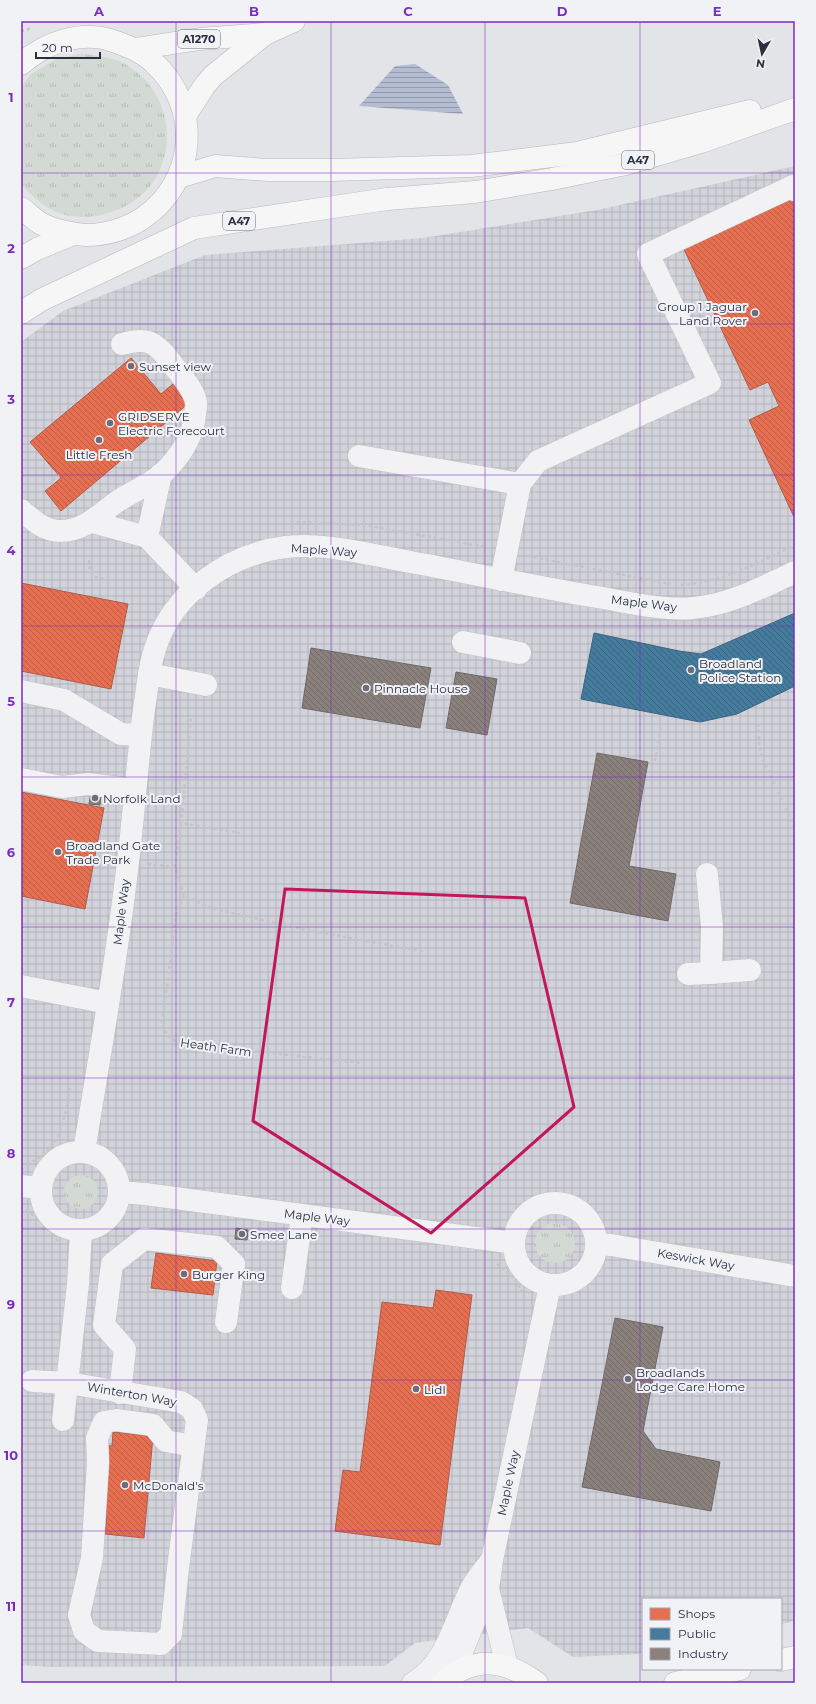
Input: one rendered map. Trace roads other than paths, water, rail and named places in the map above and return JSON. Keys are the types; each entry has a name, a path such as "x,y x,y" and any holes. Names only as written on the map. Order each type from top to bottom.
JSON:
{"highway":[{"name":"A1270","path":"185,116 205,85 214,76 265,34 294,21"},
{"name":"A1270","path":"135,49 200,39 265,34"},
{"path":"21,64 34,53 58,42 84,37 110,39 135,49 153,61 168,77 179,96 185,116 187,144 179,177 168,195 153,211 136,223 116,231 94,235 73,234 40,223 21,208"},
{"name":"A47","path":"179,177 215,166 268,170 331,170 471,166 577,153 795,100"},
{"name":"A47","path":"21,313 41,300 194,228 387,199 475,192 626,164 701,142 795,109"},
{"path":"21,258 37,249 73,234"},
{"path":"782,1660 795,1657"},
{"path":"448,1679 470,1667 488,1664 507,1666 523,1672 537,1683"},
{"path":"675,1683 735,1670"}],"street":[{"path":"501,580 520,484 538,461 710,384 648,254 793,186 795,190"},
{"path":"21,510 41,527 59,531 78,528 92,522 119,501 161,474 180,453 194,428 196,402 190,387 165,354 148,341 124,346"},
{"path":"359,456 520,484"},
{"path":"147,537 161,474"},
{"path":"92,522 147,537 196,589"},
{"name":"Maple Way","path":"84,1152 118,945 128,862 140,735 149,674 155,646 160,635 180,604 210,576 227,564 247,556 290,546 312,547 374,555 501,580 635,603 668,608 693,608 720,604 754,592 795,572"},
{"path":"463,642 520,653"},
{"path":"149,674 206,685"},
{"path":"21,691 64,700 121,734 140,735"},
{"path":"21,779 62,787 88,784 135,790"},
{"path":"707,874 712,927 711,973"},
{"path":"688,974 750,970"},
{"path":"21,986 108,1003"},
{"path":"84,1152 98,1156 110,1165 117,1178 120,1192 114,1212 108,1220 100,1226 81,1231 68,1229 56,1223 47,1213 29,1180 44,1176 50,1166 60,1158 71,1153 84,1152"},
{"name":"Maple Way","path":"120,1192 145,1194 514,1243"},
{"path":"564,1195 587,1218 594,1230 597,1244 595,1256 589,1268 580,1277 569,1283 550,1285 531,1277 522,1268 516,1256 514,1243 517,1228 524,1216 535,1208 564,1195"},
{"path":"292,1288 302,1216"},
{"path":"63,1420 78,1284 81,1231"},
{"path":"120,1393 125,1349 104,1325 112,1264 144,1239 218,1247 234,1264 226,1322"},
{"name":"Keswick Way","path":"597,1244 611,1245 795,1276"},
{"name":"Maple Way","path":"448,1679 488,1589 492,1560 550,1285"},
{"name":"Winterton Way","path":"32,1381 68,1383 120,1393 181,1402 192,1409 197,1420 171,1634 161,1644 98,1641 84,1631 79,1615 92,1558 98,1462 97,1438 104,1422 116,1420 153,1426 166,1441 193,1446"},
{"path":"413,1683 424,1676 444,1652 472,1586 492,1560"},
{"name":"Maple Way","path":"488,1589 507,1666"}],"water":[{"path":"415,64 448,85 463,114 359,106 395,66"}],"place":[{"name":"Group 1 Jaguar Land Rover","path":"755,313"},
{"name":"Sunset view","path":"131,366"},
{"name":"GRIDSERVE Electric Forecourt","path":"110,423"},
{"name":"Little Fresh","path":"99,440"},
{"name":"Broadland Police Station","path":"691,670"},
{"name":"Pinnacle House","path":"366,688"},
{"name":"Norfolk Land","path":"95,798"},
{"name":"Broadland Gate Trade Park","path":"58,852"},
{"name":"Smee Lane","path":"242,1234"},
{"name":"Burger King","path":"184,1274"},
{"name":"Broadlands Lodge Care Home","path":"628,1379"},
{"name":"Lidl","path":"416,1389"},
{"name":"McDonald's","path":"125,1485"}]}
